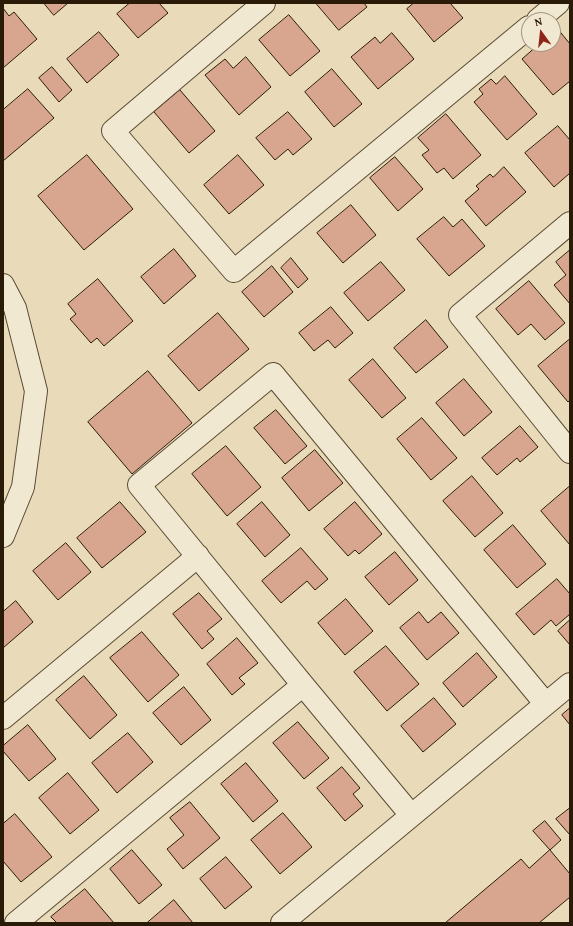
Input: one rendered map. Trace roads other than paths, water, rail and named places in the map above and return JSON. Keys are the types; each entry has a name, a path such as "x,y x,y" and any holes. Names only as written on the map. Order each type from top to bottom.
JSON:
{"street":[{"path":"264,3 113,131 234,271 521,34"},
{"path":"547,12 558,3"},
{"path":"570,223 460,315 570,452"},
{"path":"3,284 15,308 36,391 23,487 3,536"},
{"path":"411,815 139,485 273,374 545,703"},
{"path":"3,718 198,556"},
{"path":"296,919 411,815 545,703 570,684"},
{"path":"16,923 303,685"}]}
